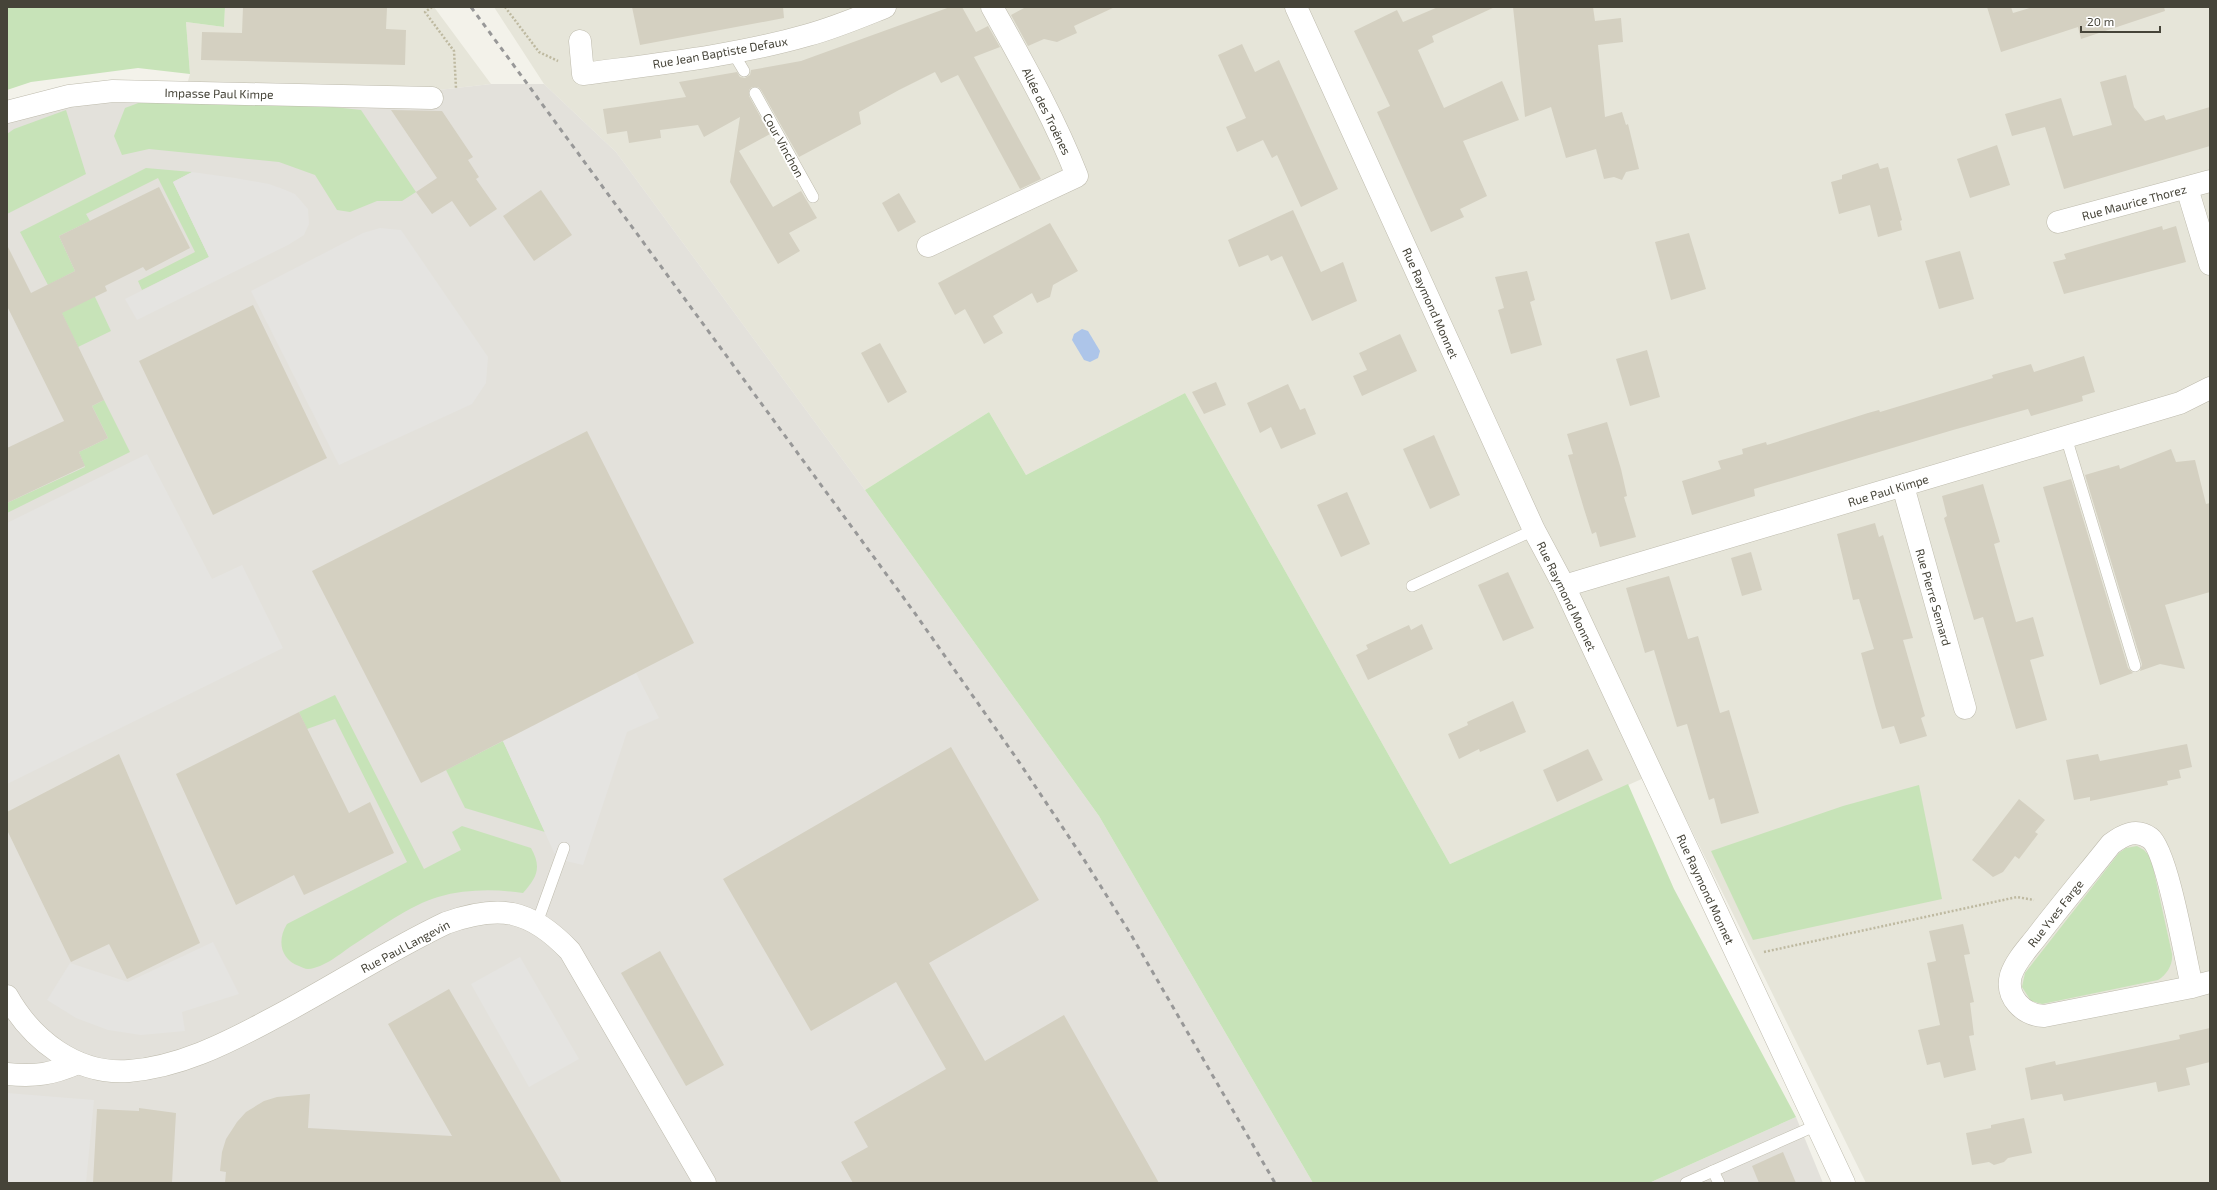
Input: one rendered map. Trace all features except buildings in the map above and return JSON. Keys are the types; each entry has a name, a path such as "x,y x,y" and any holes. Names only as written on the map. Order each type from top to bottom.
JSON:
{"street":[{"name":"Rue Jean Baptiste Defaux","path":"580,41 583,74 732,51 809,35 885,7"},
{"name":"Allée des Troënes","path":"928,246 1077,176 1062,136 1048,107 992,7"},
{"name":"Rue Raymond Monnet","path":"1296,7 1534,530 1564,586 1844,1183"},
{"name":"Impasse Paul Kimpe","path":"7,112 69,96 113,91 432,98"},
{"name":"Rue Maurice Thorez","path":"2058,222 2210,181"},
{"path":"2187,188 2210,264"},
{"name":"Rue Paul Kimpe","path":"1564,586 2189,400 2210,388"},
{"name":"Rue Pierre Semard","path":"1904,486 1965,708"},
{"name":"Rue Yves Farge","path":"2131,832 2150,838 2162,858 2201,985 2044,1016 2036,1016 2025,1010 2016,1002 2011,994 2011,975 2016,964 2060,906 2111,844 2121,836 2131,832"},
{"name":"Rue Paul Langevin","path":"7,996 26,1024 38,1038 51,1049 78,1063 103,1069 128,1071 155,1067 191,1057 231,1041 427,932 474,913 498,912 519,916 537,923 554,935 570,952 705,1183"},
{"path":"7,1074 41,1076 58,1072 78,1063"}],"lane":[{"path":"732,51 744,71"},
{"name":"Cour Vinchon","path":"755,93 813,197"},
{"path":"2066,437 2135,666"},
{"path":"1412,586 1534,530"},
{"path":"537,923 564,848"},
{"path":"1686,1183 1817,1125"},
{"path":"1713,1171 1718,1183"}],"path":[{"path":"432,7 425,12 454,51 456,95"},
{"path":"505,7 539,52"},
{"path":"1738,958 2017,897 2060,906"}],"shaded area":[{"path":"225,7 434,7 491,84 421,92 186,88 190,74 186,22 224,27"},
{"path":"494,7 2210,7 2210,1183 1866,1183 1662,770 1450,864 1185,393 1026,475 989,412 865,490 616,152 544,84"},
{"path":"491,84 544,84 616,152 865,490 1099,816 1313,1183 7,1183 7,106 82,90 421,92"},
{"path":"192,172 269,184 295,194 308,209 309,224 304,235 288,245 137,320 125,299 209,257 173,182"},
{"path":"380,228 401,230 488,357 486,383 472,404 339,465 251,291 363,233"},
{"path":"147,454 212,579 242,565 283,648 7,784 7,523"},
{"path":"636,673 659,718 627,732 583,865 557,859 503,741"},
{"path":"213,942 239,994 182,1012 185,1031 141,1035 108,1030 76,1018 47,1000 70,963 128,982"},
{"path":"520,957 579,1059 529,1087 471,984"},
{"path":"7,1093 94,1100 86,1183 7,1183"},
{"path":"1796,1117 1823,1183 1649,1183"}],"green space":[{"path":"7,7 225,7 224,27 186,22 190,74 138,68 31,82 7,90"},
{"path":"141,102 324,106 361,110 416,192 402,201 377,201 350,212 337,210 315,175 279,162 149,149 122,155 114,136 125,108"},
{"path":"66,110 86,174 7,214 7,134 14,129"},
{"path":"146,168 192,172 173,182 209,257 142,290 138,281 195,252 158,178 86,214 90,221 59,236 75,271 48,285 20,232"},
{"path":"51,291 95,297 111,331 78,347"},
{"path":"1185,393 1450,864 1628,784 1674,889 1796,1117 1649,1183 1313,1183 1099,816 865,490 989,412 1026,475"},
{"path":"104,400 130,452 7,513 7,503 85,467 79,452 108,438 92,406"},
{"path":"335,695 424,869 461,850 452,832 462,826 531,848 537,867 535,877 523,893 491,890 459,892 438,897 416,906 394,918 332,960 320,966 307,969 293,963 284,954 281,942 287,924 407,862 335,719 307,729 299,712"},
{"path":"503,741 545,832 465,808 446,770"},
{"path":"1919,785 1942,899 1753,940 1711,851 1843,806"},
{"path":"2137,846 2144,850 2151,858 2172,954 2172,962 2167,972 2158,980 2042,1004 2031,1001 2022,987 2025,973 2119,853 2126,848"}],"water":[{"path":"1082,329 1088,331 1100,351 1098,358 1090,362 1084,360 1072,340 1074,334"}],"railway":[{"path":"471,7 914,612 1017,759 1083,858 1130,933 1275,1183"}]}
